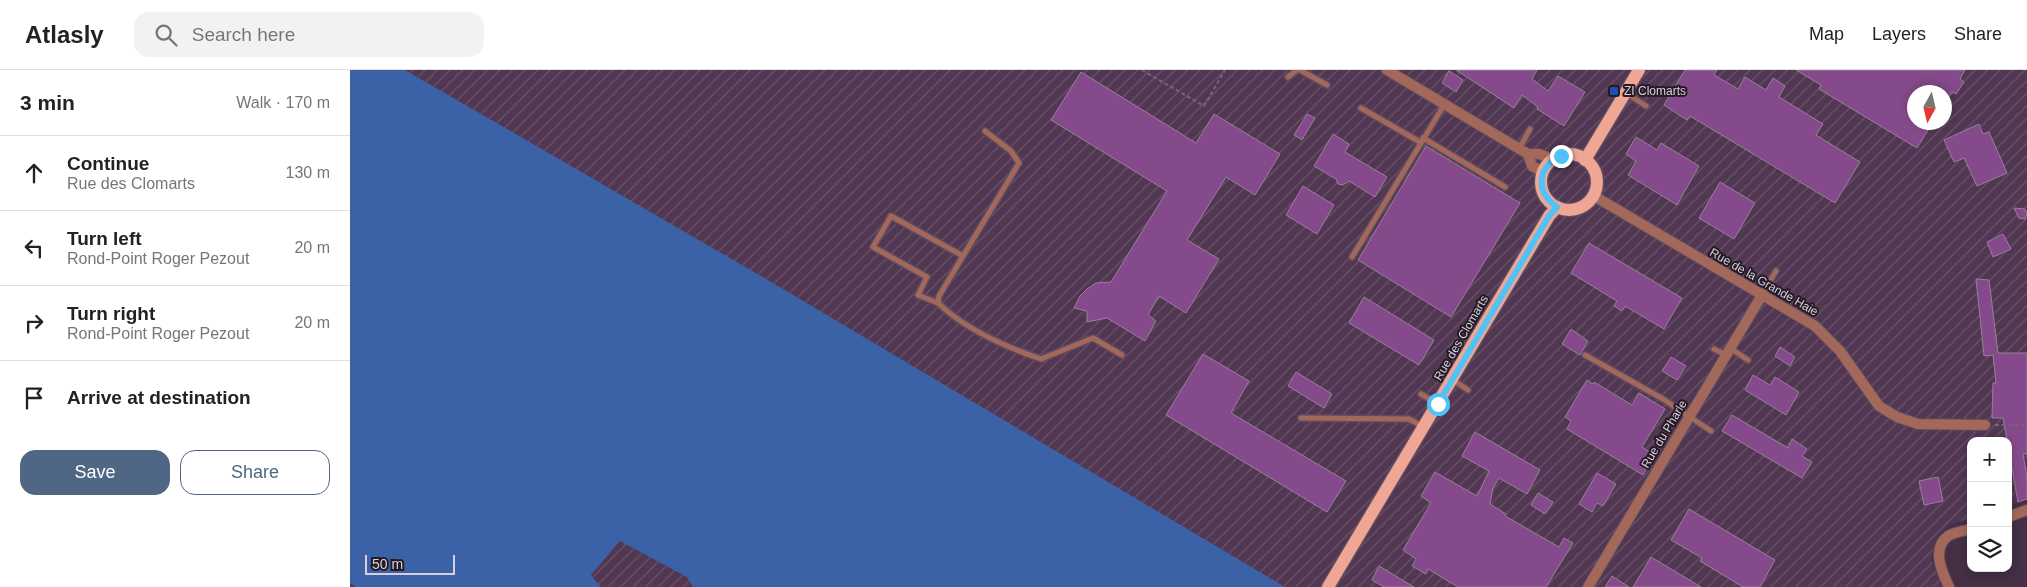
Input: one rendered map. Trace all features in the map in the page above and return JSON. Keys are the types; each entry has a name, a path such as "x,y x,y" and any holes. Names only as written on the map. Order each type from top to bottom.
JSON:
{"main road":[{"path":"1586,160 1639,70"},
{"path":"1570,154 1586,160 1595,172 1597,180 1594,196 1588,203 1574,210 1557,207 1545,196 1541,180 1543,172 1553,159 1570,154"},
{"name":"Rue des Clomarts","path":"1328,587 1549,216 1557,207"}],"street":[{"path":"1387,70 1524,151 1553,159"},
{"path":"1524,151 1532,166 1543,172"},
{"name":"Rue de la Grande Haie","path":"1594,196 1814,326 1840,351 1879,406 1897,417 1918,424 1986,425"},
{"name":"Rue du Pharle","path":"1588,587 1762,295"},
{"path":"2012,515 2027,510"},
{"path":"1949,587 1938,557 1941,547 1948,536 1967,530"}],"lane":[{"path":"1288,77 1298,70 1327,85"},
{"path":"1626,93 1646,106"},
{"path":"1352,257 1445,104"},
{"path":"1361,108 1504,187"},
{"path":"1524,151 1530,130"},
{"path":"938,303 939,296 1019,163 1011,151 985,131"},
{"path":"963,256 891,216 873,247 927,277 918,295 938,303 948,312 1007,347 1041,359 1093,338 1122,355"},
{"path":"1762,295 1776,271"},
{"path":"1714,349 1748,360"},
{"path":"1585,355 1663,399 1711,431"},
{"path":"1453,380 1468,390"},
{"path":"1421,394 1438,404"},
{"path":"1301,418 1409,419 1424,427"}],"path":[{"path":"1142,70 1204,106 1225,70"},
{"path":"1986,425 2027,425"}],"shaded area":[{"path":"350,70 2027,70 2027,499 2012,504 2012,437 1967,437 1967,519 1949,525 1939,535 1933,548 1932,561 1942,587 350,587"}],"water":[{"path":"350,70 405,70 761,276 1285,587 693,587 687,577 620,541 591,575 601,587 356,587 350,583"}],"building":[{"path":"1456,70 1537,70 1532,79 1548,91 1558,76 1585,92 1564,126 1537,109 1538,107 1522,95 1514,108"},
{"path":"1685,70 1717,70 1714,75 1738,89 1745,77 1766,90 1773,78 1785,86 1779,97 1823,124 1816,135 1860,162 1835,203 1690,116 1687,120 1664,105"},
{"path":"1796,70 1965,70 1960,79 1964,82 1956,94 1952,92 1952,85 1907,85 1907,130 1928,130 1917,148 1819,89 1821,85"},
{"path":"1449,71 1463,80 1456,92 1442,83"},
{"path":"1081,72 1196,143 1214,114 1280,154 1255,195 1226,177 1187,240 1219,259 1186,313 1159,296 1148,315 1156,321 1145,341 1107,318 1087,322 1087,311 1074,308 1080,296 1087,289 1096,283 1111,282 1167,191 1051,120"},
{"path":"1307,114 1315,118 1302,140 1294,135"},
{"path":"1979,124 1983,134 1989,132 2007,173 1977,186 1964,158 1954,162 1944,140"},
{"path":"1333,134 1349,144 1345,152 1387,177 1375,197 1349,181 1343,185 1338,184 1336,179 1314,166"},
{"path":"1636,137 1657,150 1661,143 1699,166 1677,205 1628,175 1636,161 1626,154"},
{"path":"1426,146 1520,203 1451,317 1358,260"},
{"path":"1720,182 1755,203 1734,239 1699,218"},
{"path":"1303,186 1334,205 1317,234 1286,215"},
{"path":"2014,208 2025,209 2027,214 2025,219 2019,218"},
{"path":"2003,234 2011,249 1993,257 1987,242"},
{"path":"1589,243 1682,298 1664,329 1625,306 1622,311 1614,306 1617,301 1571,273"},
{"path":"1976,279 1989,280 1998,353 2027,353 2027,454 2023,454 2027,478 2027,499 2018,502 2012,468 2012,437 2006,437 2003,418 1992,418 1993,383 1996,383 1993,355 1984,356"},
{"path":"1364,297 1434,340 1419,365 1349,323"},
{"path":"1571,329 1588,341 1580,355 1562,344"},
{"path":"1780,347 1795,357 1790,366 1775,356"},
{"path":"1203,354 1249,381 1231,413 1346,481 1327,512 1166,415"},
{"path":"1671,357 1686,366 1677,380 1662,371"},
{"path":"1296,372 1332,394 1324,408 1288,386"},
{"path":"1753,375 1770,385 1775,377 1799,392 1786,415 1745,390"},
{"path":"1587,380 1593,384 1594,382 1632,405 1639,393 1665,409 1642,447 1654,455 1643,475 1567,429 1571,421 1565,417"},
{"path":"1732,415 1788,448 1792,439 1807,449 1802,456 1812,462 1802,478 1722,431"},
{"path":"1475,432 1540,470 1527,494 1499,478 1493,488 1490,504 1506,514 1505,516 1559,547 1564,538 1573,543 1546,587 1458,587 1428,569 1426,574 1412,566 1416,559 1403,550 1431,503 1421,496 1435,472 1477,496 1489,471 1462,456"},
{"path":"1597,473 1616,484 1603,506 1597,503 1592,512 1579,504"},
{"path":"1938,477 1943,501 1924,505 1919,481"},
{"path":"1538,493 1553,502 1545,514 1531,505"},
{"path":"1689,509 1775,560 1760,587 1743,587 1700,561 1702,558 1671,540"},
{"path":"1651,557 1701,587 1633,587"},
{"path":"1379,566 1414,587 1384,587 1372,580"},
{"path":"1612,576 1629,587 1605,587"}],"place":[{"name":"ZI Clomarts","path":"1614,91"}],"route":[{"path":"1438,404 1549,216 1557,207 1550,203 1545,196 1541,180 1547,165 1553,159 1561,156"}]}
